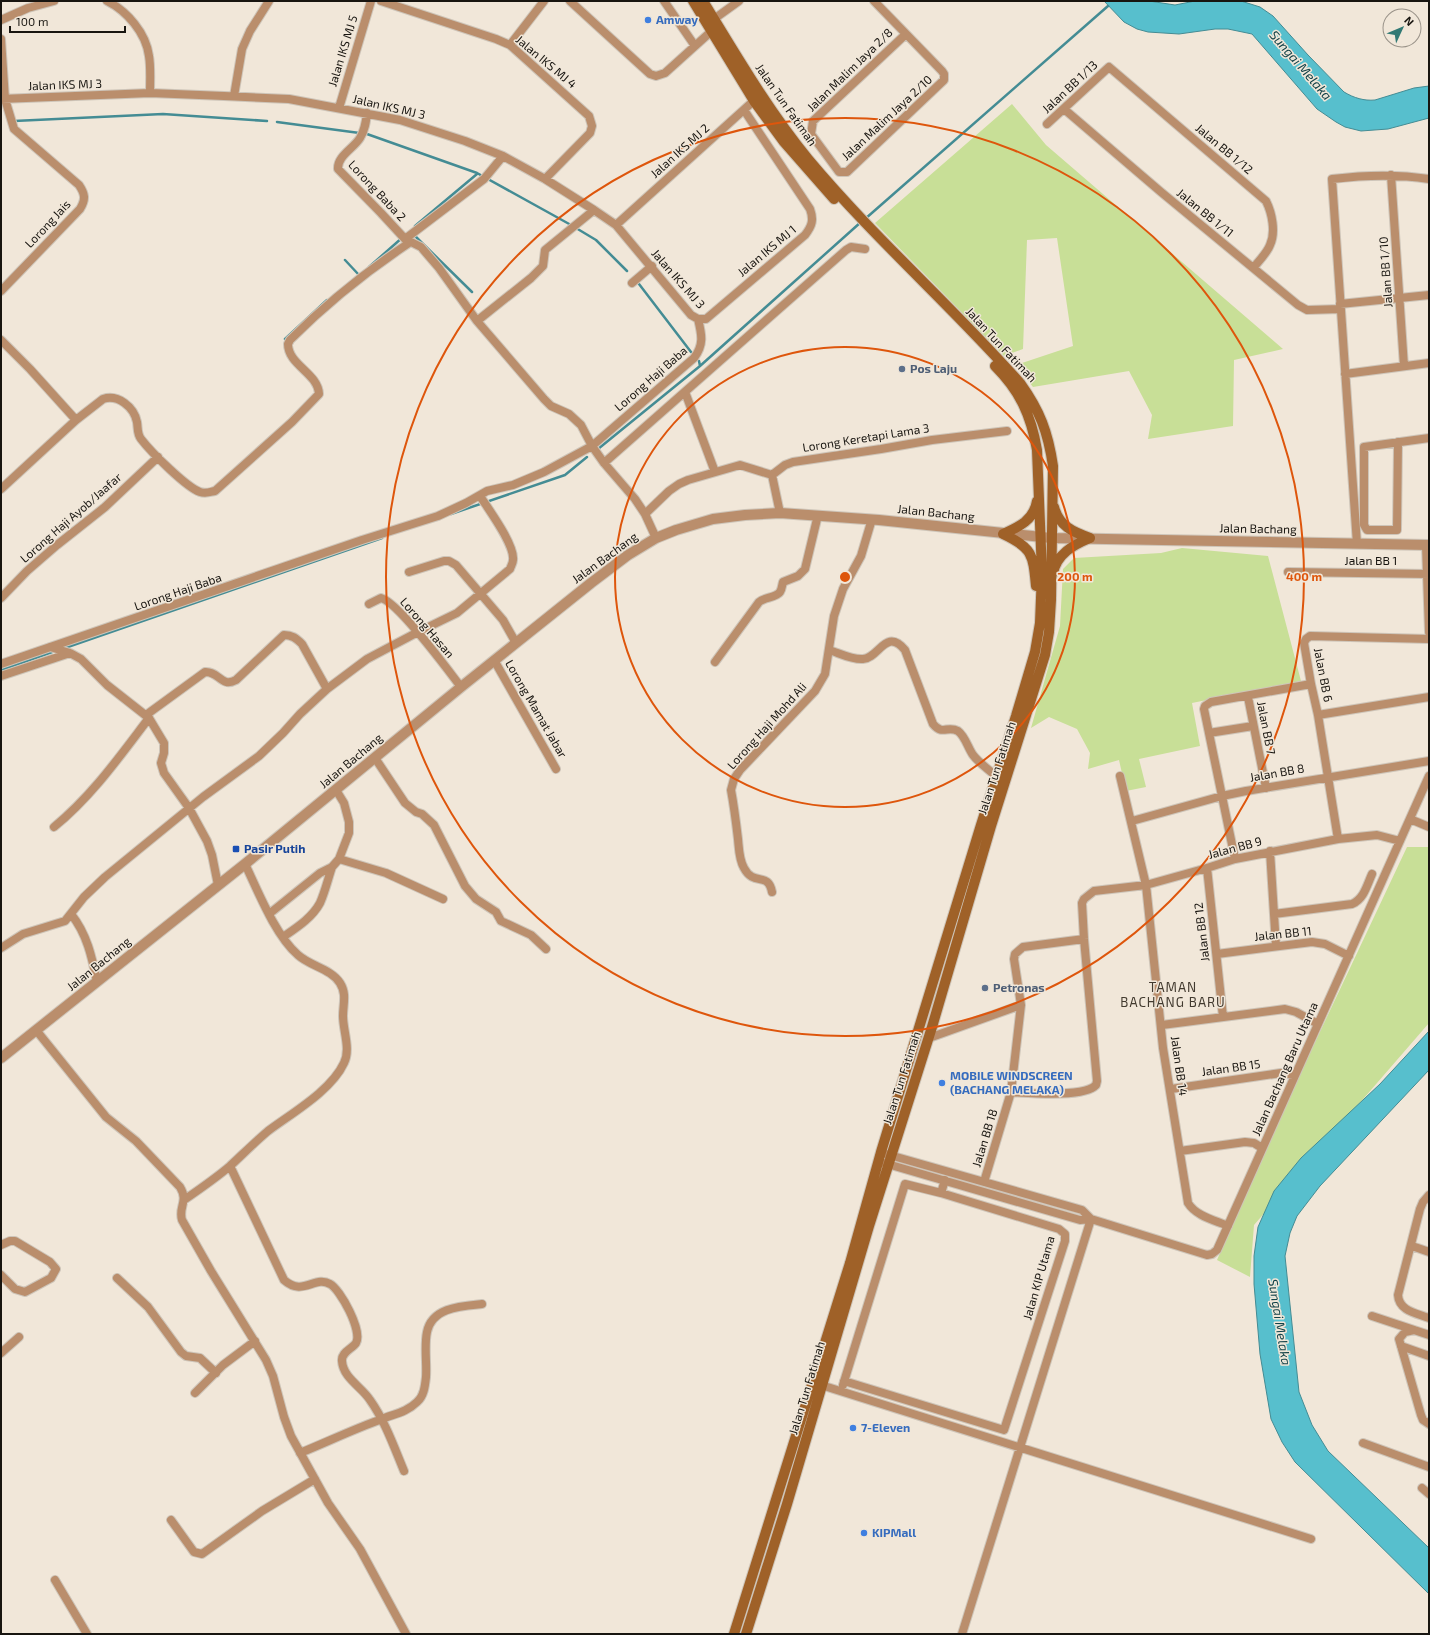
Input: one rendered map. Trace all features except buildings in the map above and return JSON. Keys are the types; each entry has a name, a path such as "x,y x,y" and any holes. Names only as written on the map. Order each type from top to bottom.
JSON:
{"main road":[{"name":"Jalan Tun Fatimah","path":"693,1 714,25"},
{"name":"Jalan Tun Fatimah","path":"703,1 714,25 757,98 797,158 849,210 1000,370 1017,393 1027,410 1034,432 1039,492 1052,584 1049,632 1045,655 989,834 929,1038 885,1158 850,1263 734,1634"},
{"name":"Jalan Tun Fatimah","path":"746,1634 821,1385 996,776 1035,652 1041,608 1046,538 1053,487 1053,466 1043,419 1030,396 1014,376 868,230"},
{"path":"1053,487 1054,507 1060,521 1074,532 1090,538"},
{"path":"1003,534 1028,520 1036,506 1039,492"},
{"path":"1003,534 1016,540 1030,553 1034,562 1036,587 1041,608"},
{"path":"1052,584 1054,571 1062,555 1073,546 1090,538"}],"street":[{"path":"1,20 28,8 54,1"},
{"path":"107,1 118,6 128,16 144,40 149,54 151,70 150,93"},
{"path":"234,96 242,49 250,31 269,1"},
{"name":"Jalan IKS MJ 5","path":"338,108 371,1"},
{"name":"Jalan IKS MJ 4","path":"380,1 510,45 578,105 592,121 590,133 545,179"},
{"path":"510,45 544,1"},
{"path":"570,1 650,74 656,76 665,73 695,46 714,25 728,4 739,1"},
{"path":"664,1 695,46"},
{"path":"874,1 906,34"},
{"name":"Jalan Malim Jaya 2/10","path":"842,173 847,172 941,83 945,77 942,71 906,34"},
{"name":"Jalan Malim Jaya 2/8","path":"842,173 836,170 811,134 812,125 816,118 906,34"},
{"name":"Lorong Jais","path":"1,39 3,99 14,128 79,185 85,197 80,209 1,291"},
{"name":"Jalan BB 1/13","path":"1047,124 1109,67"},
{"name":"Jalan BB 1/12","path":"1109,67 1266,201 1272,219 1273,236 1270,245 1253,268"},
{"name":"Jalan IKS MJ 3","path":"3,99 150,93 234,96 289,99 400,120 465,141 503,156 545,179 594,210 616,226 652,266 691,315 702,319"},
{"name":"Jalan IKS MJ 2","path":"616,226 757,98"},
{"name":"Jalan BB 1/11","path":"1064,109 1253,268 1307,310 1341,307 1400,297 1429,295"},
{"name":"Jalan IKS MJ 1","path":"702,319 805,235 812,227 813,217 810,209 744,110"},
{"name":"Lorong Baba 2","path":"367,113 365,129 359,140 339,161 338,169 407,241"},
{"path":"1,489 76,420 103,399 109,397 116,398 130,408 137,421 138,433 141,439 188,486 201,492 208,493 215,491 292,422 319,394 317,384 290,354 288,344 290,340 357,281 484,179 503,156"},
{"path":"1357,544 1332,179 1357,176 1415,176 1429,179"},
{"name":"Jalan BB 1/10","path":"1391,176 1404,366"},
{"path":"476,321 531,278 543,266 545,250 594,210"},
{"path":"407,241 421,247 439,268 476,321 551,406 569,414 581,425 592,446 604,463 629,491 645,514 656,538"},
{"path":"604,463 846,250 851,247 865,249"},
{"path":"632,283 652,266"},
{"name":"Lorong Haji Baba","path":"1,664 53,648 362,540 438,516 481,497 487,491 513,485 544,472 592,446 694,358 700,351 702,342 702,319"},
{"path":"1,340 30,368 76,420"},
{"path":"1345,374 1429,363"},
{"path":"685,392 715,472"},
{"name":"Lorong Keretapi Lama 3","path":"772,475 785,465 793,462 932,440 1007,431"},
{"path":"1398,442 1397,530 1367,530 1365,528 1364,447 1398,442 1429,438"},
{"name":"Lorong Haji Ayob/Jaafar","path":"1,598 51,550 105,507 158,457"},
{"path":"645,514 669,491 679,484 740,465 772,475 780,514"},
{"path":"1,948 23,934 65,921 84,897 105,876 189,808 259,756 327,689 368,659 457,613 510,569 513,561 513,553 507,539 481,497"},
{"name":"Jalan Bachang","path":"1,1058 246,864 494,660 628,555 656,538 713,519 745,515 780,514 818,515 1046,538 1427,545"},
{"path":"715,662 759,602 764,598 778,594 781,591 783,582 798,576 805,569 818,515"},
{"name":"Lorong Haji Mohd Ali","path":"772,892 768,882 753,879 749,876 741,863 731,790 734,779 740,770 821,683 825,674 834,616 843,588 861,556 872,520"},
{"path":"1427,545 1429,632"},
{"path":"410,572 444,561 449,561 456,565 503,620 516,644"},
{"name":"Jalan BB 1","path":"1288,572 1428,574"},
{"name":"Lorong Hasan","path":"369,604 377,599 385,599 418,632 461,687"},
{"path":"54,827 73,812 87,797 148,716 205,672 213,673 226,682 236,680 284,635 290,635 302,644 327,689"},
{"name":"Jalan BB 6","path":"1338,839 1329,776 1304,643 1310,636 1429,639"},
{"path":"829,650 856,659 864,659 889,642 895,641 900,644 905,650 933,724 941,731 954,729 959,732 976,759 996,776"},
{"path":"53,648 69,652 81,659 107,685 148,716 164,743 164,753 161,763 164,773 189,808 207,841 212,855 218,885"},
{"path":"1,676 69,652"},
{"name":"Lorong Mamat Jabar","path":"494,660 556,769"},
{"path":"1235,859 1204,710 1208,704 1311,684"},
{"name":"Jalan BB 7","path":"1248,697 1266,788"},
{"path":"1318,715 1429,697"},
{"path":"1209,733 1253,726"},
{"path":"375,758 405,803 428,818 434,825 470,894 496,912 501,921 531,935 546,950"},
{"name":"Jalan BB 8","path":"1132,821 1222,796 1329,776 1429,760"},
{"name":"Jalan BB 14","path":"1120,776 1132,821 1146,885 1164,1048 1188,1203 1192,1208 1209,1219 1228,1226"},
{"name":"Jalan Bachang Baru Utama","path":"1091,1219 1207,1255 1212,1254 1217,1250 1429,776"},
{"path":"269,914 320,873 332,867 339,859 349,833 349,822 344,803 336,790"},
{"path":"1410,819 1429,826"},
{"name":"Jalan BB 9","path":"1084,939 1082,903 1084,899 1094,891 1146,885 1235,859 1338,839 1377,835 1400,842"},
{"path":"1270,851 1276,946"},
{"path":"339,859 386,873 443,899"},
{"path":"184,1200 212,1181 269,1131 287,1119 320,1092 338,1073 345,1062 347,1052 343,1015 344,992 340,983 334,977 297,955 283,937 269,914 246,864"},
{"path":"283,937 316,910 332,867"},
{"name":"Jalan BB 12","path":"1207,868 1223,1016"},
{"path":"1274,914 1352,904 1357,902 1362,896 1372,874"},
{"path":"72,914 78,923 89,948 97,982"},
{"path":"1011,1092 1061,1094 1090,1090 1096,1085 1095,1057 1084,939"},
{"name":"Jalan BB 18","path":"984,1182 1011,1092 1021,1006 1014,959 1015,954 1023,947 1084,939"},
{"name":"Jalan BB 11","path":"1217,954 1312,942 1319,943 1349,956"},
{"path":"929,1038 1021,1006"},
{"path":"1162,1025 1285,1009 1291,1010 1318,1024"},
{"path":"36,1030 106,1117 136,1140 180,1187 184,1194 181,1214 182,1220 214,1276 256,1341 272,1372 284,1417 300,1454 328,1503 360,1549 406,1634"},
{"name":"Jalan BB 15","path":"1171,1089 1281,1073 1295,1075"},
{"path":"1180,1151 1245,1142 1254,1143 1262,1148"},
{"path":"885,1158 945,1180 1080,1220 1091,1219"},
{"path":"885,1158 984,1182 1082,1210 1091,1219"},
{"path":"230,1166 284,1280 290,1285 298,1288 322,1282 330,1284 337,1291 350,1311 355,1323 357,1339 356,1343 341,1360 344,1370 353,1382 365,1393 382,1419 404,1471"},
{"path":"941,1192 945,1180"},
{"name":"Jalan KIP Utama","path":"841,1391 844,1380 906,1184 941,1192 1059,1229 1064,1234 1065,1241 1004,1430 844,1380"},
{"path":"1429,1195 1423,1202 1420,1209 1412,1246 1398,1295 1401,1305 1412,1312 1429,1318"},
{"path":"962,1634 1091,1219"},
{"path":"1,1246 10,1241 16,1241 50,1262 56,1270 51,1278 25,1292 14,1289 1,1275"},
{"path":"1412,1246 1429,1252"},
{"path":"117,1278 148,1307 181,1352 186,1356 200,1358 216,1373"},
{"path":"300,1454 408,1409 417,1402 423,1394 427,1365 427,1332 431,1321 439,1314 449,1309 482,1304"},
{"path":"1372,1316 1429,1335"},
{"path":"1414,1330 1408,1330 1401,1335 1399,1339 1421,1415 1423,1420 1429,1424"},
{"path":"1,1353 20,1337"},
{"path":"195,1393 233,1357 256,1341"},
{"path":"1401,1346 1429,1356"},
{"path":"821,1385 1311,1539"},
{"path":"1363,1443 1429,1467"},
{"path":"171,1520 194,1552 202,1554 262,1511 315,1479"},
{"path":"1422,1488 1429,1494"},
{"path":"55,1580 87,1634"}],"green space":[{"path":"1012,104 1046,145 1283,349 1234,360 1233,426 1148,439 1152,415 1129,371 1033,387 1016,365 1073,346 1057,238 1027,240 1023,349 1004,356 875,223"},
{"path":"1182,548 1268,556 1301,681 1192,703 1200,746 1139,759 1146,787 1126,791 1119,760 1088,769 1090,753 1077,729 1049,717 1031,728 1060,626 1063,569 1074,558 1161,553"},
{"path":"1407,847 1429,847 1429,1023 1254,1225 1250,1277 1217,1260 1269,1140"}],"water":[{"name":"Sungai Melaka","path":"1104,1 1149,1 1175,5 1195,1 1241,1 1260,7 1273,16 1344,92 1352,96 1359,99 1375,100 1414,88 1429,86 1429,118 1388,129 1361,131 1345,127 1317,109 1252,34 1228,29 1215,29 1179,34 1148,32 1137,29 1124,22"},
{"name":"Sungai Melaka","path":"1429,1031 1429,1070 1320,1186 1297,1216 1290,1233 1285,1256 1299,1392 1312,1425 1328,1451 1429,1548 1429,1594 1295,1462 1282,1442 1271,1419 1260,1354 1254,1284 1254,1256 1258,1227 1274,1191 1301,1158 1380,1084"}],"waterway":[{"path":"865,219 1108,6"},
{"path":"14,121 163,114 267,121"},
{"path":"277,122 367,134 477,173 596,240 627,271"},
{"path":"415,226 477,174"},
{"path":"598,449 700,366 861,222"},
{"path":"413,234 472,292"},
{"path":"369,267 403,237"},
{"path":"345,260 359,275"},
{"path":"639,284 691,352"},
{"path":"285,339 327,300"},
{"path":"699,361 700,366"},
{"path":"451,514 565,475 587,457"},
{"path":"62,649 382,538"},
{"path":"1,670 55,651"}],"place":[{"name":"Amway","path":"648,20"},
{"name":"Pos Laju","path":"902,369"},
{"name":"Pasir Putih","path":"236,849"},
{"name":"Petronas","path":"985,988"},
{"name":"MOBILE WINDSCREEN (BACHANG MELAKA)","path":"942,1083"},
{"name":"7-Eleven","path":"853,1428"},
{"name":"KIPMall","path":"864,1533"}],"district":[{"name":"TAMAN BACHANG BARU","path":"1173,994"}]}
